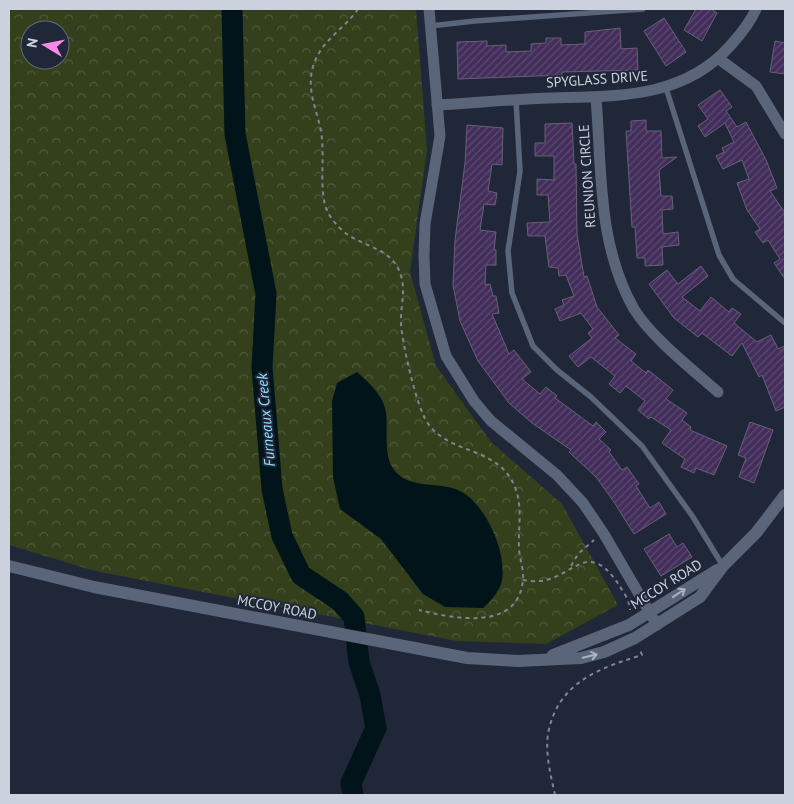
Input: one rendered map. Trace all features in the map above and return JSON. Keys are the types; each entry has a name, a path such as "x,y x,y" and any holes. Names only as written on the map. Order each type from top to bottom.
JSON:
{"street":[{"path":"429,9 440,136 425,224 425,284 446,356 474,401 491,421 558,475 583,503 604,534 658,625"},
{"name":"SPYGLASS DRIVE","path":"437,105 516,100 596,98 650,92 666,88 701,72 719,58 746,28 756,9"},
{"path":"719,58 756,86 785,134"},
{"name":"REUNION CIRCLE","path":"596,98 604,223 616,269 635,309 646,324 718,392"},
{"name":"MCCOY ROAD","path":"9,566 94,588 421,650 492,661 581,658 604,652 658,625 700,597 723,566 756,533 785,496"},
{"name":"MCCOY ROAD","path":"541,659 628,625 723,566"}],"lane":[{"path":"430,26 643,9"},
{"path":"666,88 719,255 733,279 785,323"},
{"path":"516,100 520,171 508,250 512,294 533,346 557,370 591,397 642,446 692,517 723,566"}],"path":[{"path":"358,9 348,23 320,49 313,70 311,90 322,140 323,193 326,207 333,221 344,232 384,252 398,267 404,291 401,323 403,338 420,406 427,422 437,433 451,442 491,459 502,466 511,478 520,504 519,548 523,580 514,602 501,613 484,618 458,618 419,610"},
{"path":"570,567 583,549 604,534"},
{"path":"523,580 547,580 580,563 602,566 611,574 622,590 630,606 630,613"},
{"path":"554,795 548,756 548,734 558,708 574,685 606,666 642,655 640,648"}],"green space":[{"path":"9,9 416,9 427,150 410,272 436,366 491,442 562,504 618,605 546,644 457,641 95,571 9,545"}],"shaded area":[{"path":"357,372 374,388 385,408 388,457 395,471 409,481 444,486 460,491 478,506 486,517 498,543 503,569 502,580 495,596 483,608 445,607 423,594 381,539 340,509 333,477 332,401 337,383"}],"building":[{"path":"696,9 711,9 717,13 702,41 684,30"},
{"path":"664,18 686,52 666,66 644,31"},
{"path":"620,28 621,49 637,48 638,70 562,72 562,75 458,79 457,42 487,41 487,46 506,45 506,52 531,51 531,44 546,43 546,38 561,38 561,45 585,44 585,32"},
{"path":"775,41 785,43 785,74 770,72"},
{"path":"720,90 732,107 726,111 737,127 746,122 766,160 777,188 770,191 785,213 785,279 774,263 780,259 768,240 763,243 755,232 760,229 747,210 737,183 749,179 742,160 723,169 716,156 724,152 722,148 734,142 725,123 705,137 698,126 708,119 698,105"},
{"path":"646,120 646,131 661,131 662,158 677,157 659,170 661,196 672,196 673,209 662,210 663,234 678,232 679,245 662,247 663,265 645,266 645,258 637,258 635,227 632,227 626,131 631,131 631,121"},
{"path":"572,123 574,164 576,164 577,234 584,277 587,276 597,307 619,335 615,338 636,354 631,361 646,373 648,370 673,390 666,399 687,413 682,420 691,427 690,430 727,446 714,475 696,468 694,473 681,467 685,459 662,443 671,430 651,417 649,419 638,410 645,401 626,386 620,393 609,384 615,376 591,357 578,367 569,356 592,338 588,333 593,329 581,313 560,321 555,309 564,305 562,300 574,296 566,275 559,276 558,268 549,267 545,236 528,236 527,223 550,222 548,195 537,195 537,179 554,180 554,156 535,156 535,143 545,143 545,124"},
{"path":"467,125 503,128 502,165 492,164 488,191 497,193 495,205 484,204 480,230 496,232 494,250 496,250 496,265 486,265 485,285 490,284 493,296 496,296 499,313 492,314 509,354 514,350 531,372 522,379 540,394 546,387 557,396 555,398 593,426 596,422 606,432 599,439 611,450 609,452 622,470 627,467 639,484 636,486 650,508 659,502 666,514 634,534 596,477 569,452 571,450 532,423 509,403 478,361 460,321 453,285 455,240 465,163"},
{"path":"701,266 708,276 682,297 700,311 711,297 729,312 732,308 741,314 734,323 757,342 771,335 778,349 785,346 785,407 776,411 762,375 759,377 742,343 732,356 702,333 698,337 674,318 649,284 667,270 678,284"},
{"path":"750,422 773,430 754,483 739,477 746,458 738,455"},
{"path":"669,534 677,547 683,543 692,557 661,576 644,549"}],"waterway":[{"name":"Furneaux Creek","path":"232,9 235,134 266,294 262,367 272,489 282,536 301,575 340,601 354,617 359,662 370,695 376,728 351,783 353,795"}]}
